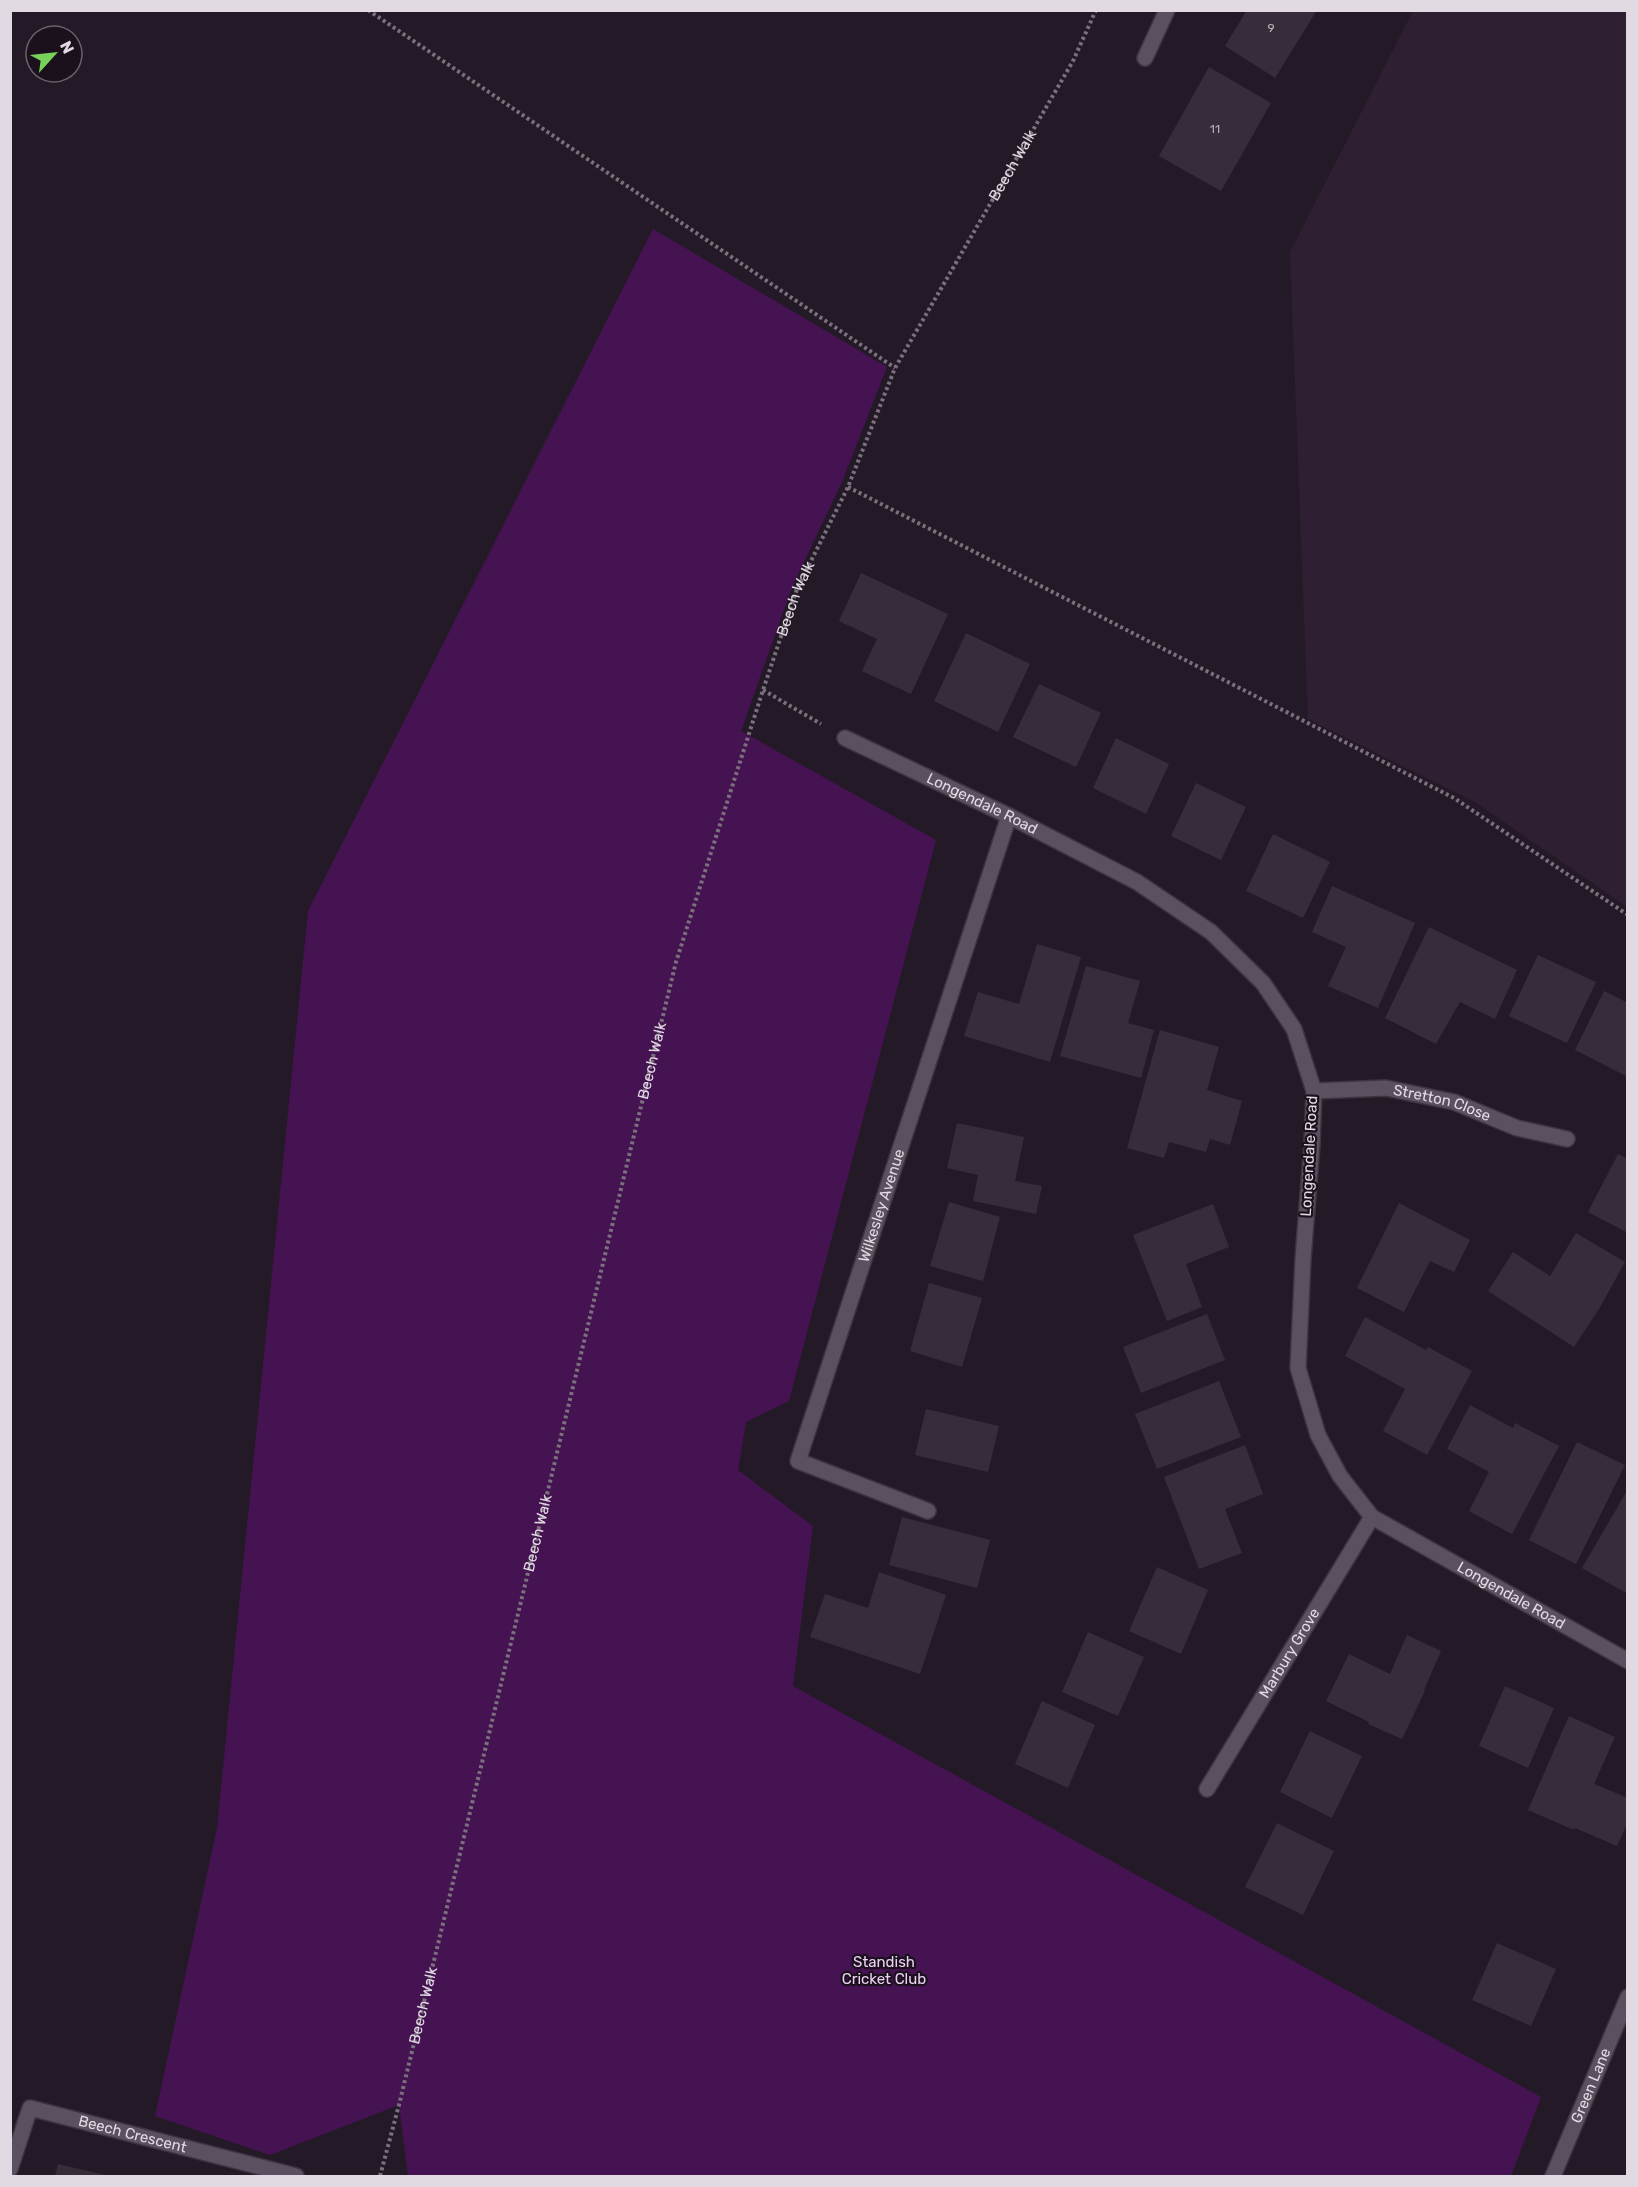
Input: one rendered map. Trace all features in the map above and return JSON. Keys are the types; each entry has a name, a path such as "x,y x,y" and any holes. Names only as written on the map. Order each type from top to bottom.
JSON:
{"street":[{"path":"1145,58 1167,10"},
{"name":"Longendale Road","path":"845,738 1009,816 1137,882 1211,932 1263,983 1294,1029 1314,1090 1298,1368 1318,1435 1340,1476 1372,1517 1628,1661"},
{"name":"Wilkesley Avenue","path":"928,1511 798,1461 1009,816"},
{"name":"Stretton Close","path":"1314,1090 1386,1088 1454,1102 1517,1128 1567,1139"},
{"name":"Marbury Grove","path":"1207,1789 1372,1517"},
{"name":"Green Lane","path":"1553,2176 1628,1997"},
{"name":"Beech Crescent","path":"10,2169 30,2108 296,2176"}],"path":[{"path":"368,10 895,368"},
{"name":"Beech Walk","path":"380,2176 676,962 763,690 797,589 848,487 895,368 1073,61 1096,10"},
{"path":"848,487 1454,798 1628,915"},
{"path":"763,690 845,738"}],"shaded area":[{"path":"1413,11 1627,11 1627,907 1475,802 1308,719 1290,252"}],"green space":[{"name":"Standish Cricket Club","path":"653,229 887,367 842,482 792,587 741,731 936,840 789,1401 746,1422 738,1470 813,1526 793,1686 1541,2097 1511,2176 408,2176 399,2105 270,2155 155,2116 217,1828 308,911"}],"building":[{"path":"1247,10 1317,10 1275,78 1225,46"},
{"path":"1209,67 1271,103 1221,191 1159,156"},
{"path":"861,573 948,614 911,694 862,671 877,639 839,621"},
{"path":"966,633 1030,664 998,732 934,701"},
{"path":"1039,684 1101,713 1076,767 1013,737"},
{"path":"1116,738 1169,764 1146,814 1093,788"},
{"path":"1196,783 1246,807 1221,860 1171,836"},
{"path":"1273,834 1330,862 1303,918 1246,891"},
{"path":"1332,886 1415,923 1378,1008 1328,986 1346,947 1312,932"},
{"path":"1429,927 1517,970 1495,1019 1460,1002 1436,1044 1385,1018"},
{"path":"1037,944 1081,957 1050,1062 964,1036 978,992 1019,1004"},
{"path":"1538,955 1596,982 1567,1043 1509,1016"},
{"path":"1086,966 1140,981 1128,1023 1154,1030 1141,1078 1060,1056"},
{"path":"1604,991 1628,1003 1628,1077 1575,1050"},
{"path":"1160,1030 1219,1047 1207,1090 1242,1101 1230,1145 1210,1139 1206,1152 1169,1142 1164,1158 1127,1148"},
{"path":"957,1123 1024,1137 1015,1181 1042,1186 1036,1214 973,1201 978,1175 947,1168"},
{"path":"1618,1154 1628,1159 1628,1233 1588,1212"},
{"path":"949,1202 1000,1217 983,1281 930,1266"},
{"path":"1399,1203 1470,1240 1454,1272 1430,1261 1404,1312 1357,1288"},
{"path":"1213,1204 1229,1247 1186,1264 1202,1307 1167,1321 1133,1235"},
{"path":"1576,1233 1625,1262 1599,1309 1574,1347 1488,1291 1513,1252 1550,1276"},
{"path":"929,1283 982,1298 962,1367 910,1351"},
{"path":"1207,1314 1225,1360 1141,1393 1123,1347"},
{"path":"1365,1317 1426,1350 1428,1347 1472,1371 1427,1455 1383,1431 1405,1389 1345,1356"},
{"path":"1219,1381 1241,1437 1157,1469 1135,1414"},
{"path":"1470,1405 1513,1428 1515,1423 1559,1446 1512,1534 1469,1511 1489,1472 1447,1449"},
{"path":"926,1409 999,1426 988,1472 915,1455"},
{"path":"1577,1442 1625,1465 1576,1564 1529,1540"},
{"path":"1245,1445 1263,1494 1225,1509 1242,1553 1199,1569 1164,1477"},
{"path":"1628,1489 1628,1594 1582,1568"},
{"path":"902,1517 990,1540 977,1588 889,1565"},
{"path":"1157,1567 1208,1590 1181,1654 1129,1631"},
{"path":"879,1572 946,1595 920,1674 810,1637 825,1594 868,1608"},
{"path":"1088,1632 1144,1657 1118,1716 1062,1692"},
{"path":"1407,1635 1441,1651 1402,1739 1326,1701 1349,1654 1390,1674"},
{"path":"1505,1686 1554,1708 1528,1768 1479,1746"},
{"path":"1042,1701 1095,1725 1068,1788 1015,1764"},
{"path":"1569,1716 1615,1737 1594,1784 1628,1798 1628,1822 1617,1846 1528,1810"},
{"path":"1310,1731 1362,1756 1332,1818 1280,1792"},
{"path":"1277,1823 1334,1851 1303,1915 1245,1887"},
{"path":"1497,1943 1556,1969 1531,2026 1472,2000"},
{"path":"58,2164 109,2176 55,2176"}]}
